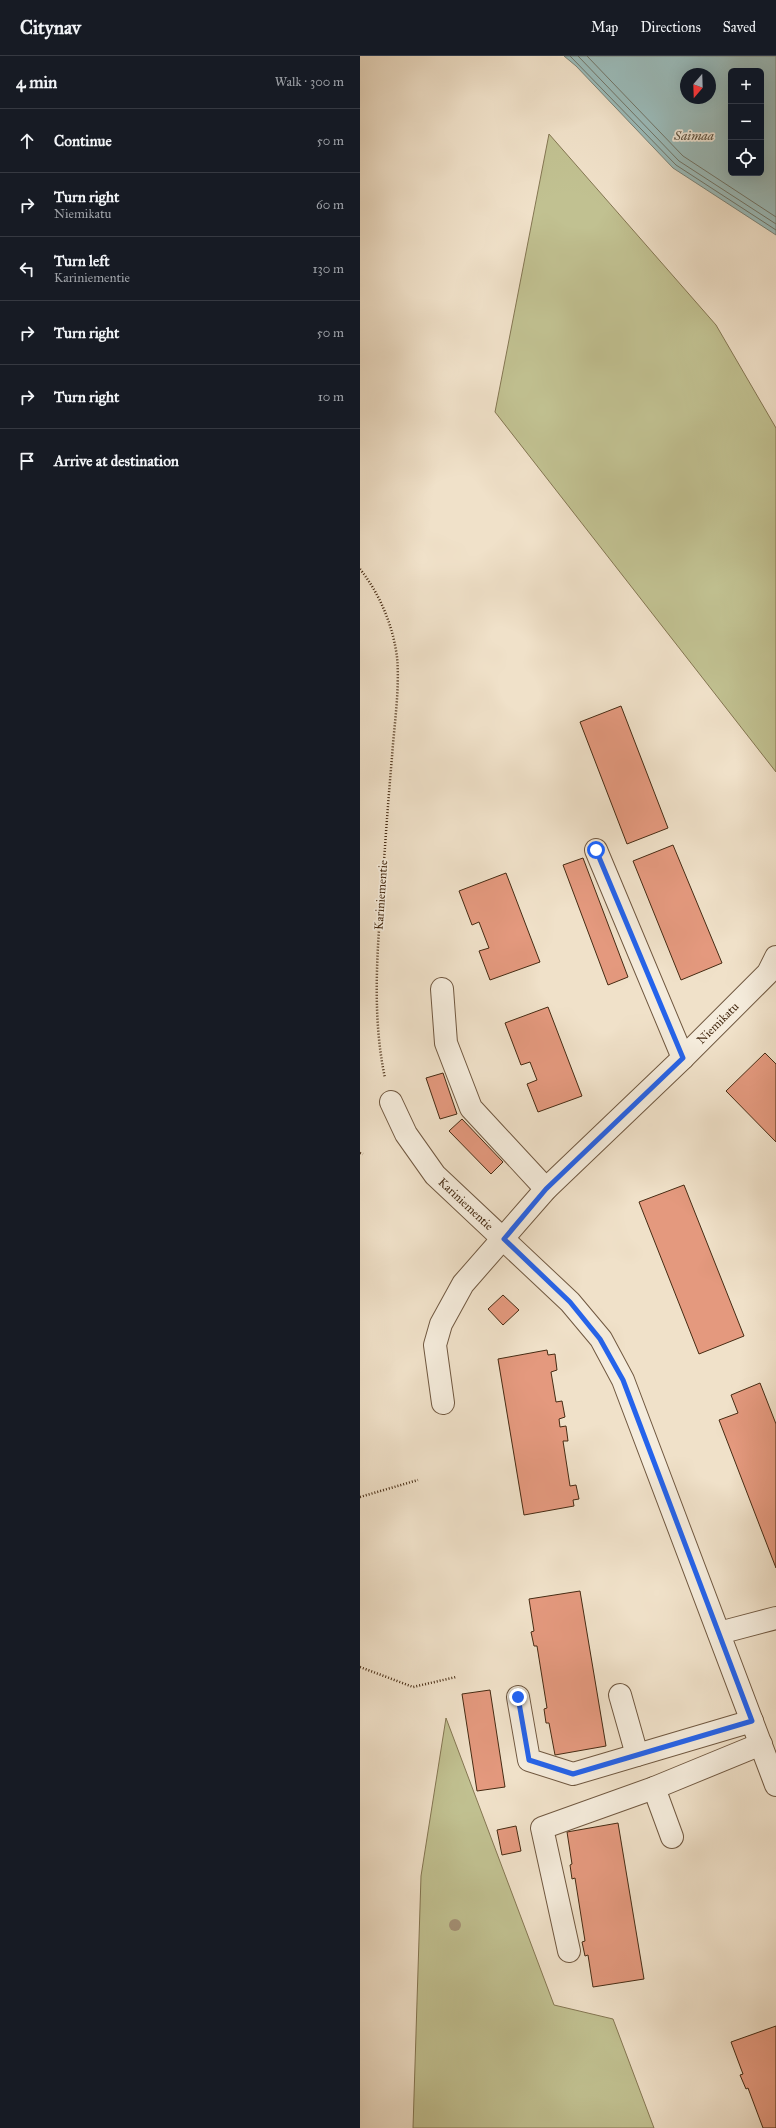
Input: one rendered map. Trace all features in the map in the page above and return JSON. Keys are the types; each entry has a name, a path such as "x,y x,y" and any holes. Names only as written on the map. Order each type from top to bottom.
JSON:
{"street":[{"path":"596,850 683,1058"},
{"name":"Niemikatu","path":"443,1403 435,1345 441,1324 463,1284 504,1239 546,1189 683,1058 768,973 776,957"},
{"path":"442,989 446,1043 471,1108 546,1189"},
{"name":"Kariniementie","path":"391,1102 406,1134 435,1175 570,1302 600,1339 620,1374 776,1785"},
{"path":"719,1633 776,1618"},
{"path":"620,1695 637,1755"},
{"path":"518,1697 529,1760 573,1774 752,1721"},
{"path":"569,1951 542,1828 654,1788 761,1744"},
{"path":"654,1788 672,1837"}],"path":[{"name":"Kariniementie","path":"360,569 372,584 387,618 397,657 396,703 378,944 378,1009 382,1061 391,1102"},
{"path":"360,1497 418,1480"},
{"path":"360,1667 413,1687 456,1677"}],"green space":[{"path":"549,134 716,325 776,428 776,772 495,412"},
{"path":"446,1718 554,2005 613,2019 654,2128 413,2128 421,1876"}],"water":[{"name":"Saimaa","path":"564,56 776,56 776,235 673,168 576,66"}],"building":[{"path":"621,706 668,828 627,844 580,722"},
{"path":"673,845 722,963 681,980 633,861"},
{"path":"583,858 628,977 608,985 563,865"},
{"path":"506,873 540,962 490,980 479,951 489,948 479,922 472,925 459,891"},
{"path":"548,1007 582,1096 538,1112 527,1084 537,1080 530,1062 521,1065 505,1023"},
{"path":"765,1053 776,1064 776,1142 726,1091"},
{"path":"443,1073 457,1114 440,1119 426,1078"},
{"path":"462,1119 503,1162 491,1174 449,1131"},
{"path":"684,1185 744,1336 699,1354 639,1202"},
{"path":"503,1295 519,1310 503,1325 488,1309"},
{"path":"547,1350 548,1355 555,1354 557,1370 551,1372 556,1402 562,1401 565,1417 559,1419 560,1427 566,1426 568,1441 563,1441 570,1486 576,1485 579,1499 573,1500 574,1506 524,1515 498,1359"},
{"path":"760,1383 776,1424 776,1568 719,1420 738,1413 731,1395"},
{"path":"580,1591 606,1746 555,1755 549,1723 546,1723 544,1709 547,1708 537,1646 534,1646 531,1632 534,1631 529,1599"},
{"path":"490,1690 505,1787 477,1791 462,1694"},
{"path":"618,1823 644,1979 593,1987 588,1955 585,1956 582,1942 585,1941 575,1878 572,1879 570,1865 572,1864 567,1832"},
{"path":"516,1826 521,1851 502,1855 497,1830"},
{"path":"776,2026 776,2128 763,2128 748,2088 746,2089 740,2075 743,2074 731,2042"}],"route":[{"path":"518,1697 529,1760 573,1774 752,1721 623,1380 600,1339 570,1302 504,1239 546,1189 683,1058 596,850"}]}
